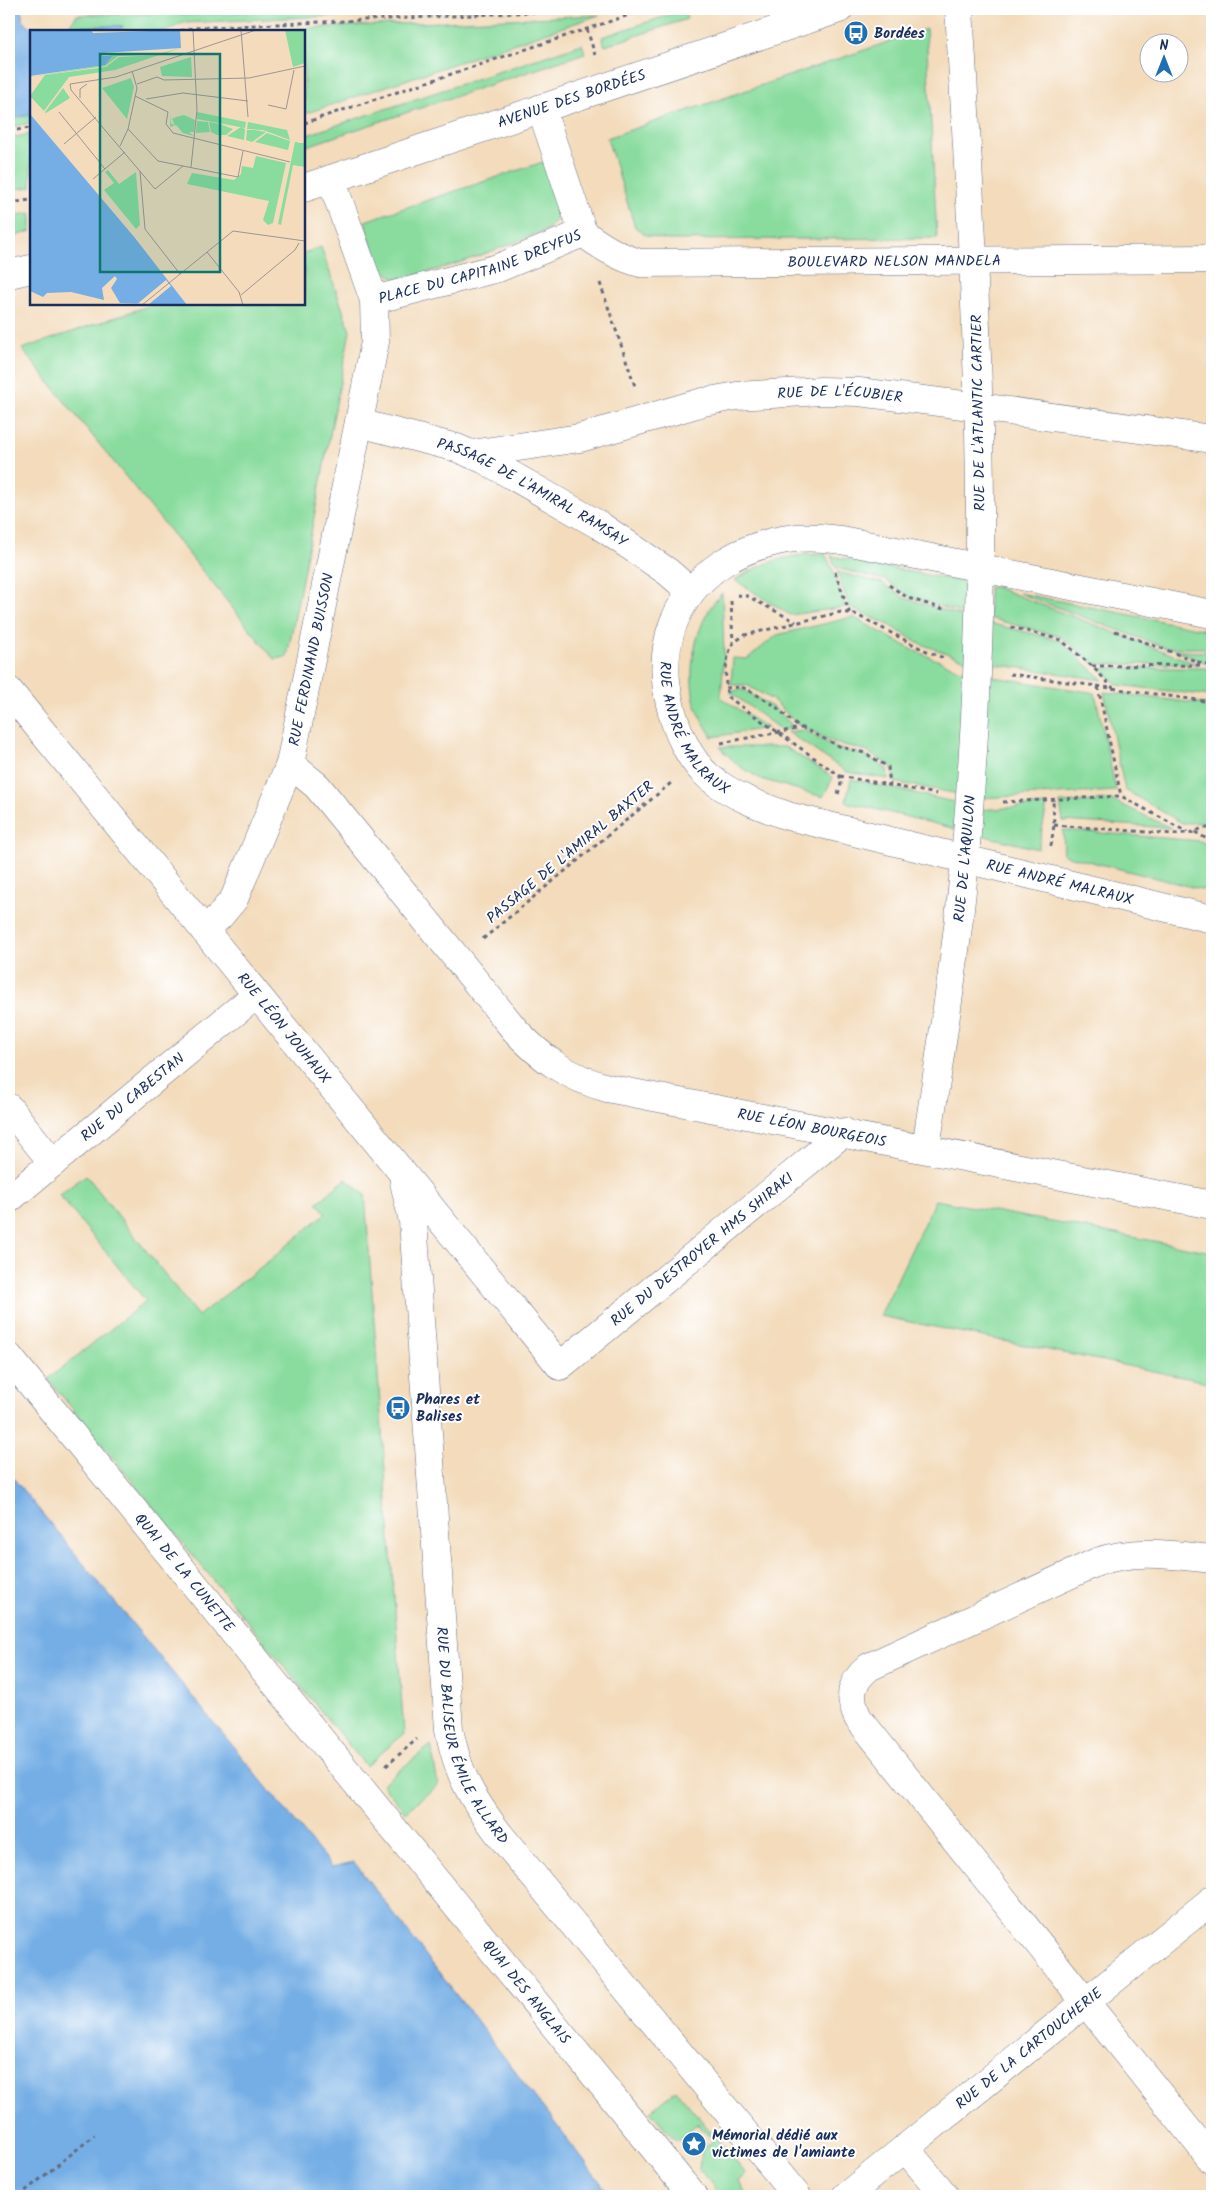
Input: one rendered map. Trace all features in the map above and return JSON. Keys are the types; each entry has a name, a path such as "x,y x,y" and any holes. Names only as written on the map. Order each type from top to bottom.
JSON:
{"street":[{"name":"AVENUE DES BORDÉES","path":"305,188 839,9"},
{"name":"RUE DE L'ATLANTIC CARTIER","path":"958,9 979,407 980,567"},
{"name":"PLACE DU CAPITAINE DREYFUS","path":"331,179 374,300 498,268 583,233 541,108"},
{"name":"BOULEVARD NELSON MANDELA","path":"583,233 608,251 624,259 640,263 1212,259"},
{"path":"9,274 30,269"},
{"name":"RUE FERDINAND BUISSON","path":"374,300 375,342 290,764 317,786 458,960"},
{"name":"RUE DE L'ÉCUBIER","path":"471,454 573,440 703,402 772,392 842,391 979,407 1212,439"},
{"name":"PASSAGE DE L'AMIRAL RAMSAY","path":"359,423 442,444 471,454 599,525 668,572 690,592"},
{"name":"RUE ANDRÉ MALRAUX","path":"1212,614 841,540 820,537 795,538 776,541 736,556 715,569 690,592 673,624 666,645 665,668 667,692 672,712 692,756 708,776 742,798 788,816 1212,919"},
{"name":"RUE DE L'AQUILON","path":"926,1148 952,969 965,859 977,669 980,567"},
{"name":"RUE LÉON JOUHAUX","path":"9,691 560,1366"},
{"path":"204,930 219,917 234,899 290,764"},
{"name":"RUE LÉON BOURGEOIS","path":"458,960 530,1046 563,1072 586,1082 1212,1205"},
{"name":"RUE DU CABESTAN","path":"9,1199 256,995"},
{"path":"9,1108 53,1162"},
{"name":"RUE DU DESTROYER HMS SHIRAKI","path":"560,1366 844,1132"},
{"name":"RUE DU BALISEUR ÉMILE ALLARD","path":"400,1172 407,1190 413,1221 449,1729 460,1772 469,1792 494,1828 797,2196"},
{"name":"QUAI DE LA CUNETTE","path":"9,1357 361,1787"},
{"path":"1212,1559 1137,1553 1122,1554 1097,1562 869,1667 856,1680 851,1698 858,1718 1212,2160"},
{"name":"QUAI DES ANGLAIS","path":"361,1787 693,2196"},
{"name":"RUE DE LA CARTOUCHERIE","path":"846,2196 1212,1900"},
{"path":"905,2148 945,2196"}],"path":[{"path":"184,30 192,28 601,9"},
{"path":"305,123 647,9"},
{"path":"9,131 30,128"},
{"path":"9,203 30,200"},
{"path":"583,233 646,420"},
{"path":"797,622 747,596 739,594 734,596 731,602 733,643 728,657 726,688 728,697 840,776 982,803 1121,796 1187,832"},
{"path":"733,643 745,635 841,612 855,614 922,649 964,666 1098,687 1212,702"},
{"path":"1092,666 1206,665"},
{"path":"726,688 740,687 758,695 774,704 796,725 841,747 865,753 888,767 890,785"},
{"path":"1098,687 1121,796"},
{"path":"692,756 778,732 802,728"},
{"name":"PASSAGE DE L'AMIRAL BAXTER","path":"458,960 692,756"},
{"path":"829,826 841,784 840,776"},
{"path":"1044,878 1054,825 1053,800"},
{"path":"1054,825 1174,834 1195,832 1202,828 1212,828"},
{"path":"1195,832 1212,842"},
{"path":"361,1787 426,1731 449,1729"},
{"path":"19,2196 95,2135"}],"green space":[{"path":"151,9 178,9 178,13 183,14 279,9 480,9 182,23 169,30 120,30 122,26 68,27 77,15 151,14"},
{"path":"684,10 687,19 605,46 602,37"},
{"path":"599,15 305,114 305,30 262,30"},
{"path":"926,29 937,238 667,240 646,235 635,227 607,138"},
{"path":"582,44 585,53 305,147 305,136"},
{"path":"30,115 30,123 9,127 9,118"},
{"path":"30,134 30,187 9,190 9,138"},
{"path":"543,162 554,188 558,206 558,214 548,229 455,264 397,279 383,270 378,263 365,221"},
{"path":"30,213 30,231 9,238 9,216"},
{"path":"321,247 350,331 287,657 274,659 22,349 151,305 305,305 305,253"},
{"path":"825,554 846,607 790,615 735,580 767,563 800,555"},
{"path":"831,556 968,583 968,615 910,597 885,580 836,568"},
{"path":"837,572 882,583 905,598 968,618 966,660 918,643 889,625 850,608"},
{"path":"989,587 998,588 1197,664 1094,664 1061,637 989,618"},
{"path":"722,593 724,655 721,698 767,728 712,737 695,704 692,686 693,657 700,629 706,615"},
{"path":"1019,593 1212,631 1212,648 1166,648"},
{"path":"853,617 913,650 966,672 959,794 894,782 892,767 864,750 835,743 797,724 774,701 747,685 731,685 733,658 747,659 777,635"},
{"path":"988,623 1060,640 1103,680 987,663"},
{"path":"1176,651 1212,652 1212,665"},
{"path":"1099,668 1210,668 1212,669 1212,696 1118,685"},
{"path":"987,676 1095,693 1116,791 979,798"},
{"path":"742,689 774,708 795,728 781,730 730,692"},
{"path":"1104,692 1212,705 1212,822 1182,823 1125,790"},
{"path":"804,730 836,748 865,755 887,769 888,779 847,772 787,732"},
{"path":"719,747 785,747 833,777 823,797 761,779 739,766"},
{"path":"851,779 958,803 956,829 846,802"},
{"path":"1112,800 1171,828 1063,821 1060,803"},
{"path":"1047,805 1038,849 977,834 978,810"},
{"path":"1063,830 1200,841 1212,847 1212,892 1064,855"},
{"path":"86,1175 198,1316 270,1260 326,1213 317,1203 346,1179 365,1195 404,1734 366,1766 48,1379 146,1301 59,1195"},
{"path":"935,1200 1212,1252 1212,1383 880,1316"},
{"path":"431,1745 438,1785 405,1812 382,1784"},
{"path":"676,2090 746,2174 738,2181 748,2196 721,2196 699,2169 701,2150 713,2141 698,2123 676,2141 650,2111"}],"water":[{"path":"9,9 22,9 22,20 30,27 123,26 121,30 30,30 30,115 9,118"},
{"path":"9,1473 332,1867 354,1862 611,2196 9,2196"}],"place":[{"name":"Bordées","path":"856,33"},
{"name":"Phares et Balises","path":"398,1408"},
{"name":"Mémorial dédié aux victimes de l'amiante","path":"694,2144"}]}
